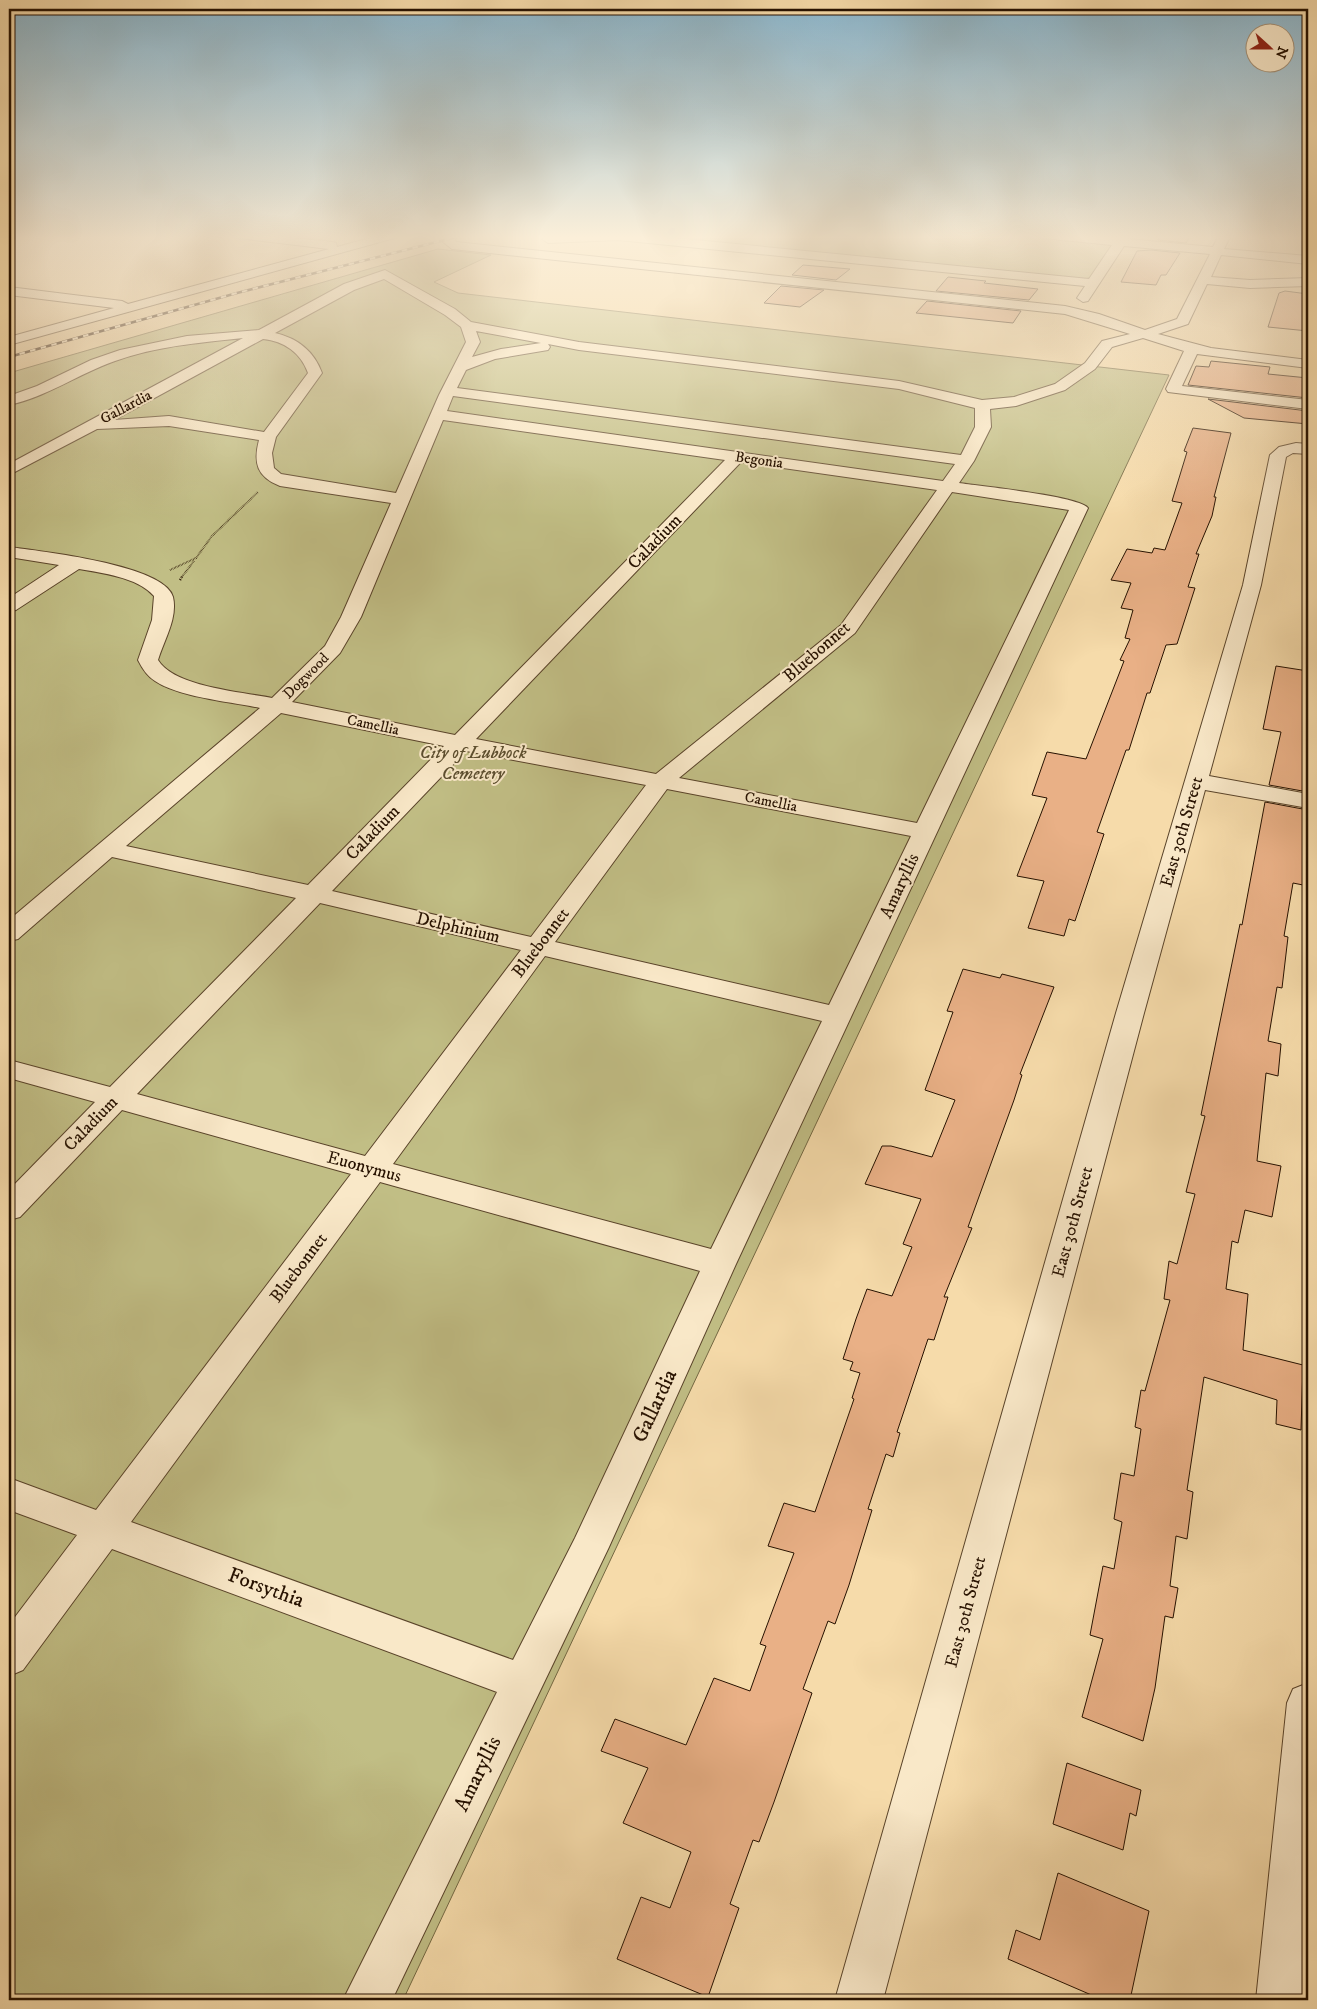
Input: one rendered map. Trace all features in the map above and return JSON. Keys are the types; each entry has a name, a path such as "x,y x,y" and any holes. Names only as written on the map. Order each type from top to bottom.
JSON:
{"street":[{"path":"9,342 56,329"},
{"name":"Gallardia","path":"9,470 270,329"},
{"path":"468,329 473,342 579,346"},
{"path":"487,329 579,346 899,385 982,405 1016,401 1060,387 1090,366 1107,344 1164,329"},
{"path":"1124,329 1192,349 1308,364"},
{"path":"9,401 34,394 94,363 125,352 171,343 260,334 295,345 312,363 315,373 268,437 264,453 266,470 270,475 286,482 402,499"},
{"name":"Dogwood","path":"9,933 277,705 333,649 350,617 449,391 473,342"},
{"path":"462,367 498,354 544,347 579,346"},
{"path":"1192,349 1173,389 1308,405"},
{"path":"449,391 966,461"},
{"path":"140,400 153,412 169,421"},
{"name":"Bluebonnet","path":"9,1657 661,782 848,629 950,487 966,461 983,427 982,405"},
{"name":"Begonia","path":"439,415 1063,503 1079,508"},
{"path":"91,426 169,421 268,437"},
{"name":"East 30th Street","path":"859,2000 1196,781 1252,586 1278,456 1299,448"},
{"path":"9,460 37,455"},
{"name":"Caladium","path":"9,1209 737,457"},
{"name":"Amaryllis","path":"720,1264 1079,508"},
{"name":"Camellia","path":"9,552 120,571 150,581 162,592 165,609 162,622 151,645 148,660 154,673 170,681 193,688 460,743 926,832"},
{"path":"9,606 74,564"},
{"path":"1196,781 1308,801"},
{"name":"Delphinium","path":"107,849 314,894 838,1016"},
{"name":"Euonymus","path":"9,1069 720,1264"},
{"name":"Gallardia","path":"590,1547 720,1264"},
{"name":"Forsythia","path":"9,1494 523,1683"},
{"name":"Amaryllis","path":"367,2000 590,1547"},
{"path":"1280,2000 1308,1703"}],"path":[{"path":"135,576 164,571 194,560 202,554 218,529 248,506 270,475"}],"green space":[{"name":"City of Lubbock Cemetery","path":"162,329 768,329 1169,375 403,2000 9,2000 9,373"}],"building":[{"path":"1286,329 1308,329 1308,331"},
{"path":"1211,361 1270,367 1268,374 1308,378 1308,398 1188,385 1196,366 1209,367"},
{"path":"1208,399 1308,411 1308,424 1244,418"},
{"path":"1193,428 1231,433 1214,497 1216,497 1212,516 1196,554 1199,554 1188,587 1195,588 1177,644 1166,645 1150,693 1147,693 1129,750 1126,750 1097,832 1104,834 1075,921 1069,919 1064,936 1028,928 1044,881 1017,876 1047,798 1032,795 1047,752 1086,759 1124,661 1120,660 1130,639 1125,638 1133,610 1121,608 1131,583 1111,580 1127,549 1152,553 1154,548 1165,550 1182,503 1172,501 1187,452 1184,451"},
{"path":"1276,666 1308,671 1308,792 1269,785 1281,732 1263,729"},
{"path":"1265,802 1308,810 1308,886 1293,883 1284,936 1288,937 1282,988 1277,987 1268,1041 1281,1044 1278,1076 1266,1073 1257,1161 1281,1166 1272,1217 1245,1210 1238,1243 1232,1241 1226,1289 1248,1294 1243,1350 1303,1365 1301,1430 1276,1424 1277,1400 1204,1377 1187,1490 1193,1492 1187,1539 1176,1536 1170,1586 1178,1588 1173,1618 1165,1616 1155,1688 1143,1741 1082,1717 1103,1639 1090,1635 1103,1566 1114,1569 1122,1522 1114,1519 1121,1473 1134,1476 1141,1429 1135,1427 1141,1390 1145,1391 1170,1300 1164,1299 1169,1261 1177,1264 1195,1194 1186,1192 1205,1116 1201,1115 1240,924 1242,925"},
{"path":"963,969 1000,978 1002,974 1054,987 1020,1074 1022,1075 1014,1100 968,1227 972,1228 944,1297 948,1297 934,1340 928,1339 897,1432 900,1433 893,1457 886,1454 868,1509 872,1510 849,1585 835,1624 828,1621 803,1689 812,1693 759,1842 753,1840 730,1904 739,1908 708,1997 617,1959 641,1897 670,1908 691,1852 623,1823 648,1768 601,1751 615,1719 686,1745 714,1678 750,1691 766,1646 760,1644 794,1553 768,1546 784,1503 815,1512 854,1399 852,1398 860,1373 850,1370 853,1362 843,1359 856,1319 867,1289 892,1296 912,1247 903,1244 921,1199 865,1184 882,1146 891,1146 932,1157 955,1100 925,1090 953,1012 947,1011"},
{"path":"1067,1763 1141,1790 1136,1816 1130,1813 1123,1850 1053,1824"},
{"path":"1058,1873 1149,1911 1130,2000 1103,2000 1008,1959 1016,1930 1040,1940"}],"railway":[{"path":"9,357 110,329"}]}
